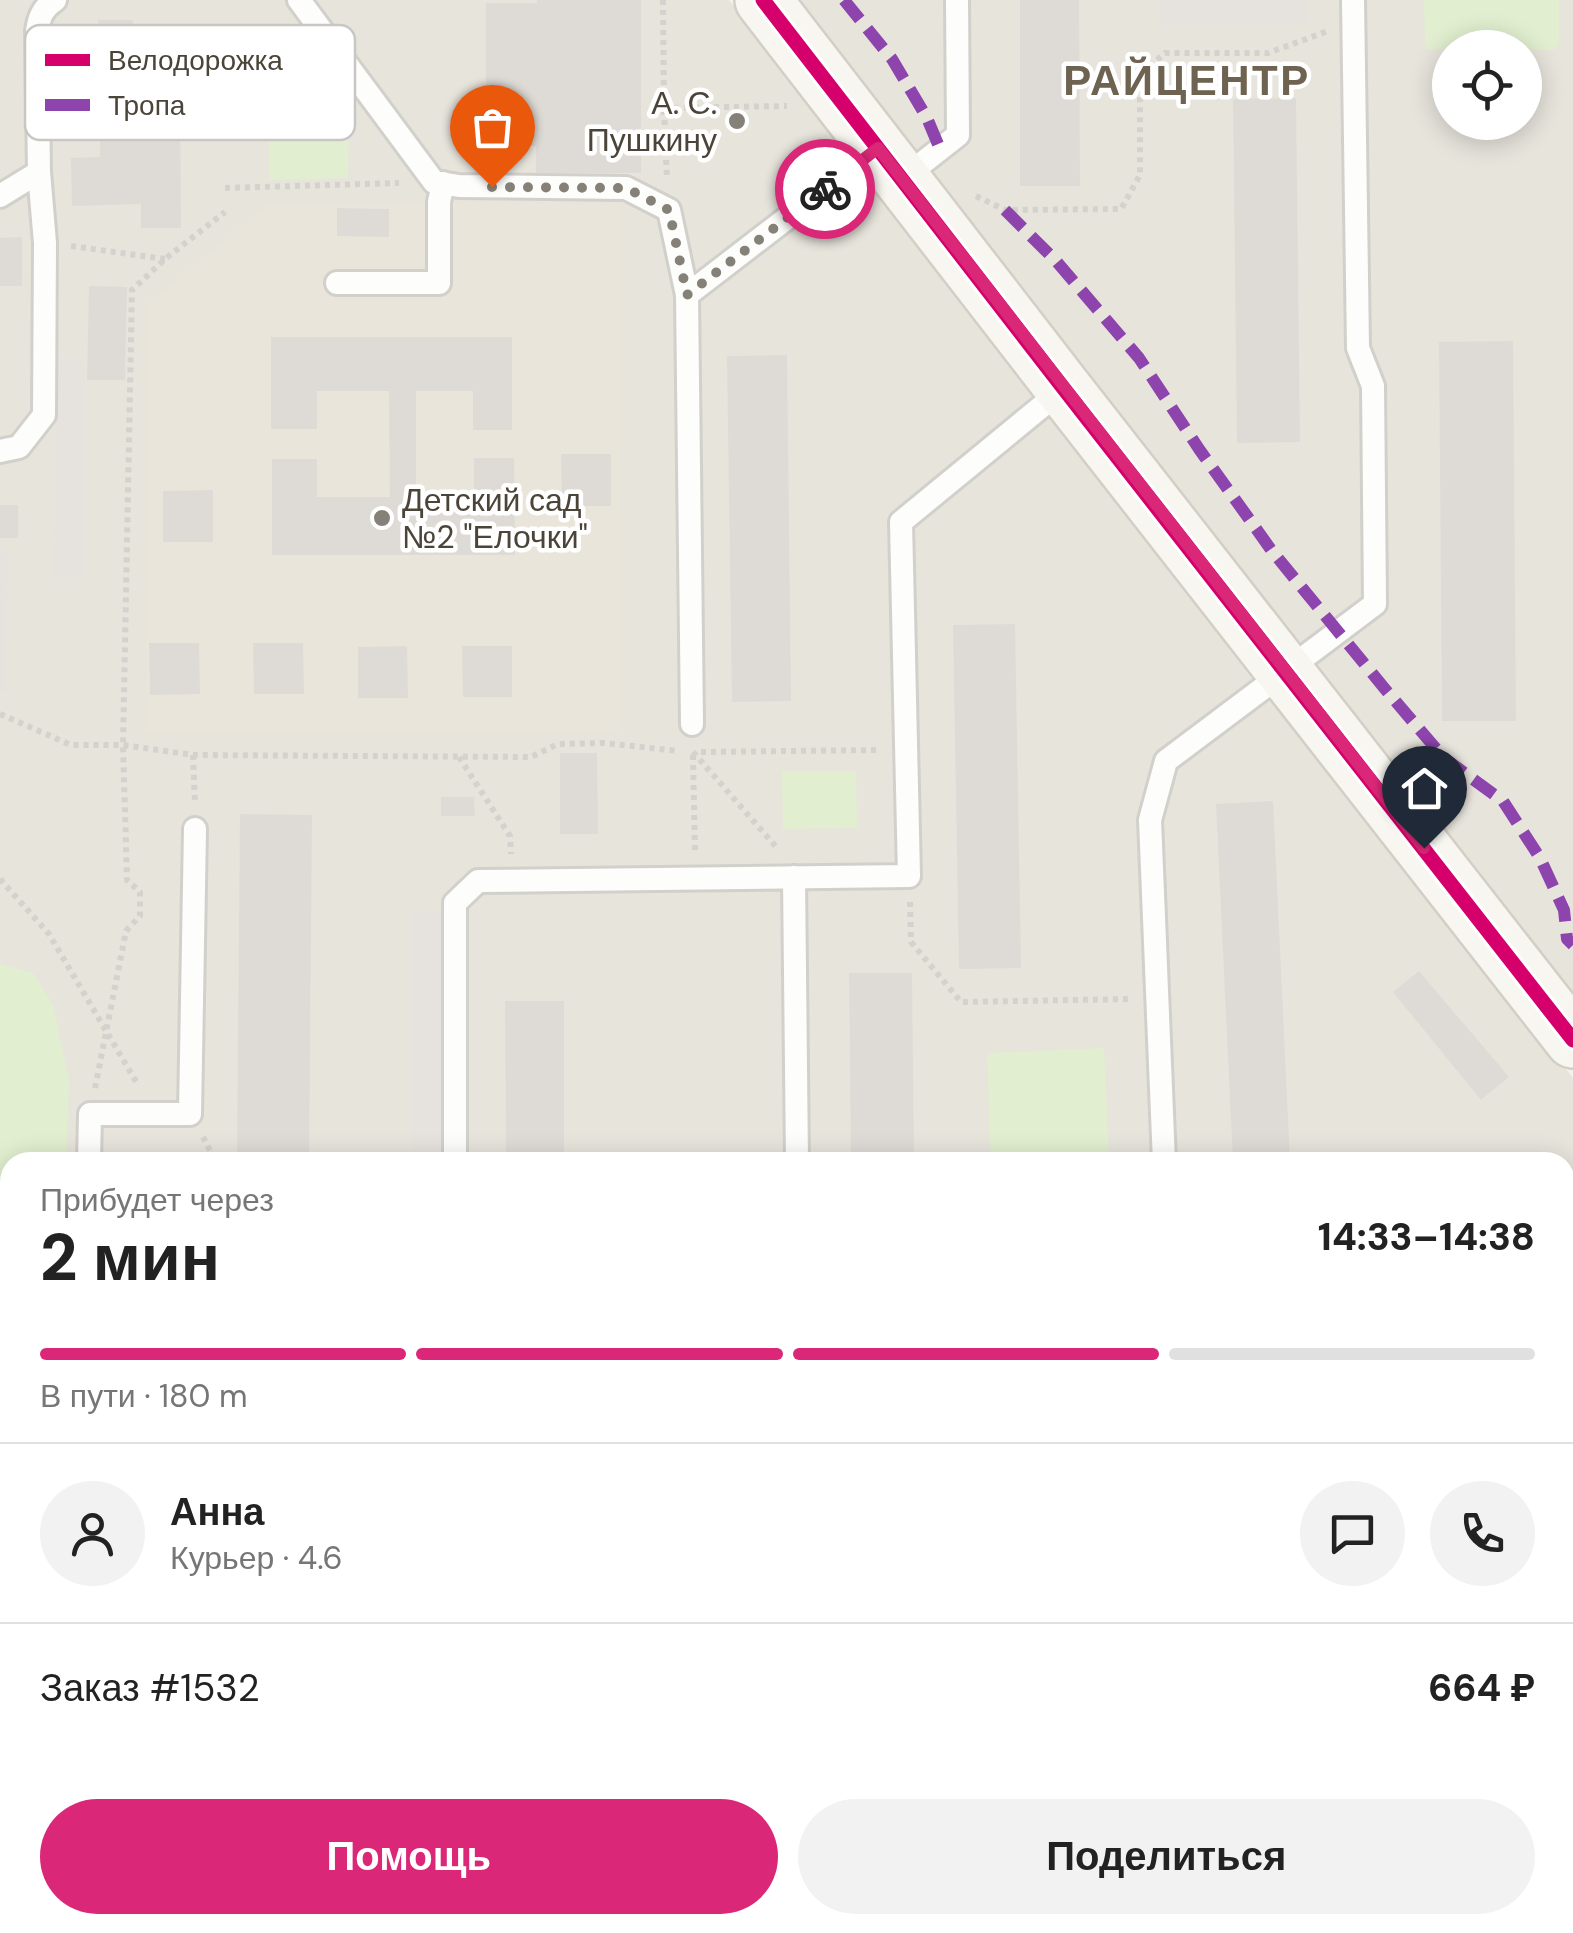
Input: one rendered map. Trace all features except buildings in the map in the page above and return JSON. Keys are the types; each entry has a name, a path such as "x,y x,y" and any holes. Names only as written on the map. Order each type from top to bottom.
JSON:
{"street":[{"path":"764,0 906,159 1064,389 1573,1040"}],"lane":[{"path":"38,25 54,0"},
{"path":"299,0 318,25"},
{"path":"687,295 906,159 958,135 956,0"},
{"path":"1164,1152 1150,820 1166,761 1375,604 1373,386 1358,348 1353,11"},
{"path":"337,283 439,282 438,183 355,74"},
{"path":"0,451 19,447 44,415 45,242 39,140"},
{"path":"0,196 39,172"},
{"path":"438,183 626,188 669,210 687,295 692,724"},
{"path":"455,1152 455,904 478,881 909,876 902,522 1064,389"},
{"path":"88,1152 90,1114 190,1114 196,829"},
{"path":"794,877 796,1152"}],"path":[{"path":"663,0 669,210"},
{"path":"906,159 1005,210 1120,209 1140,174 1140,76 1165,53 1268,53 1353,11"},
{"path":"664,108 802,106"},
{"path":"226,188 438,183"},
{"path":"90,1114 126,932 140,916 140,892 127,880 123,744 132,290 226,212"},
{"path":"45,242 165,259"},
{"path":"0,714 71,744 123,744 194,755 530,756 558,744 693,752 906,750"},
{"path":"692,724 696,878"},
{"path":"693,752 777,847 794,877"},
{"path":"194,755 196,829"},
{"path":"459,756 510,836 511,880"},
{"path":"909,876 911,942 960,1002 1158,998"},
{"path":"0,879 49,934 156,1114"}],"shaded area":[{"path":"0,0 729,0 1216,617 1573,1078 1573,1152 0,1152"},
{"path":"798,0 1573,0 1573,993"},
{"path":"1159,0 1307,0 1307,24 1160,25"},
{"name":"Детский сад №2 \"Елочки\"","path":"270,203 619,203 618,731 146,731 146,306"},
{"path":"57,360 85,360 82,577 54,577"},
{"path":"0,551 7,551 6,692 0,692"},
{"path":"412,911 441,911 442,1152 413,1152"}],"green space":[{"path":"1424,0 1559,0 1559,43 1550,50 1542,50 1542,30 1432,30 1432,49 1426,49"},
{"path":"270,140 349,140 348,178 269,180"},
{"path":"782,771 856,771 857,828 783,829"},
{"path":"0,964 33,973 53,1005 69,1081 66,1152 0,1152"},
{"path":"1104,1048 1109,1152 991,1152 987,1053"}],"marked path":[{"path":"844,0 892,59 927,118 940,149"},
{"path":"1005,210 1057,262 1139,358 1272,551 1385,689 1444,758 1503,801 1540,858 1564,910 1567,939 1573,945"}],"cycle path":[{"path":"763,0 1573,1040"}],"way so far":[{"path":"492,187 626,188 669,210 687,295 825,189"}],"place":[{"name":"А. С. Пушкину","path":"737,121"},
{"name":"Детский сад №2 \"Елочки\"","path":"382,518"}],"district":[{"name":"РАЙЦЕНТР","path":"1187,80"}],"route":[{"path":"825,189 878,148 1424,848"}]}
